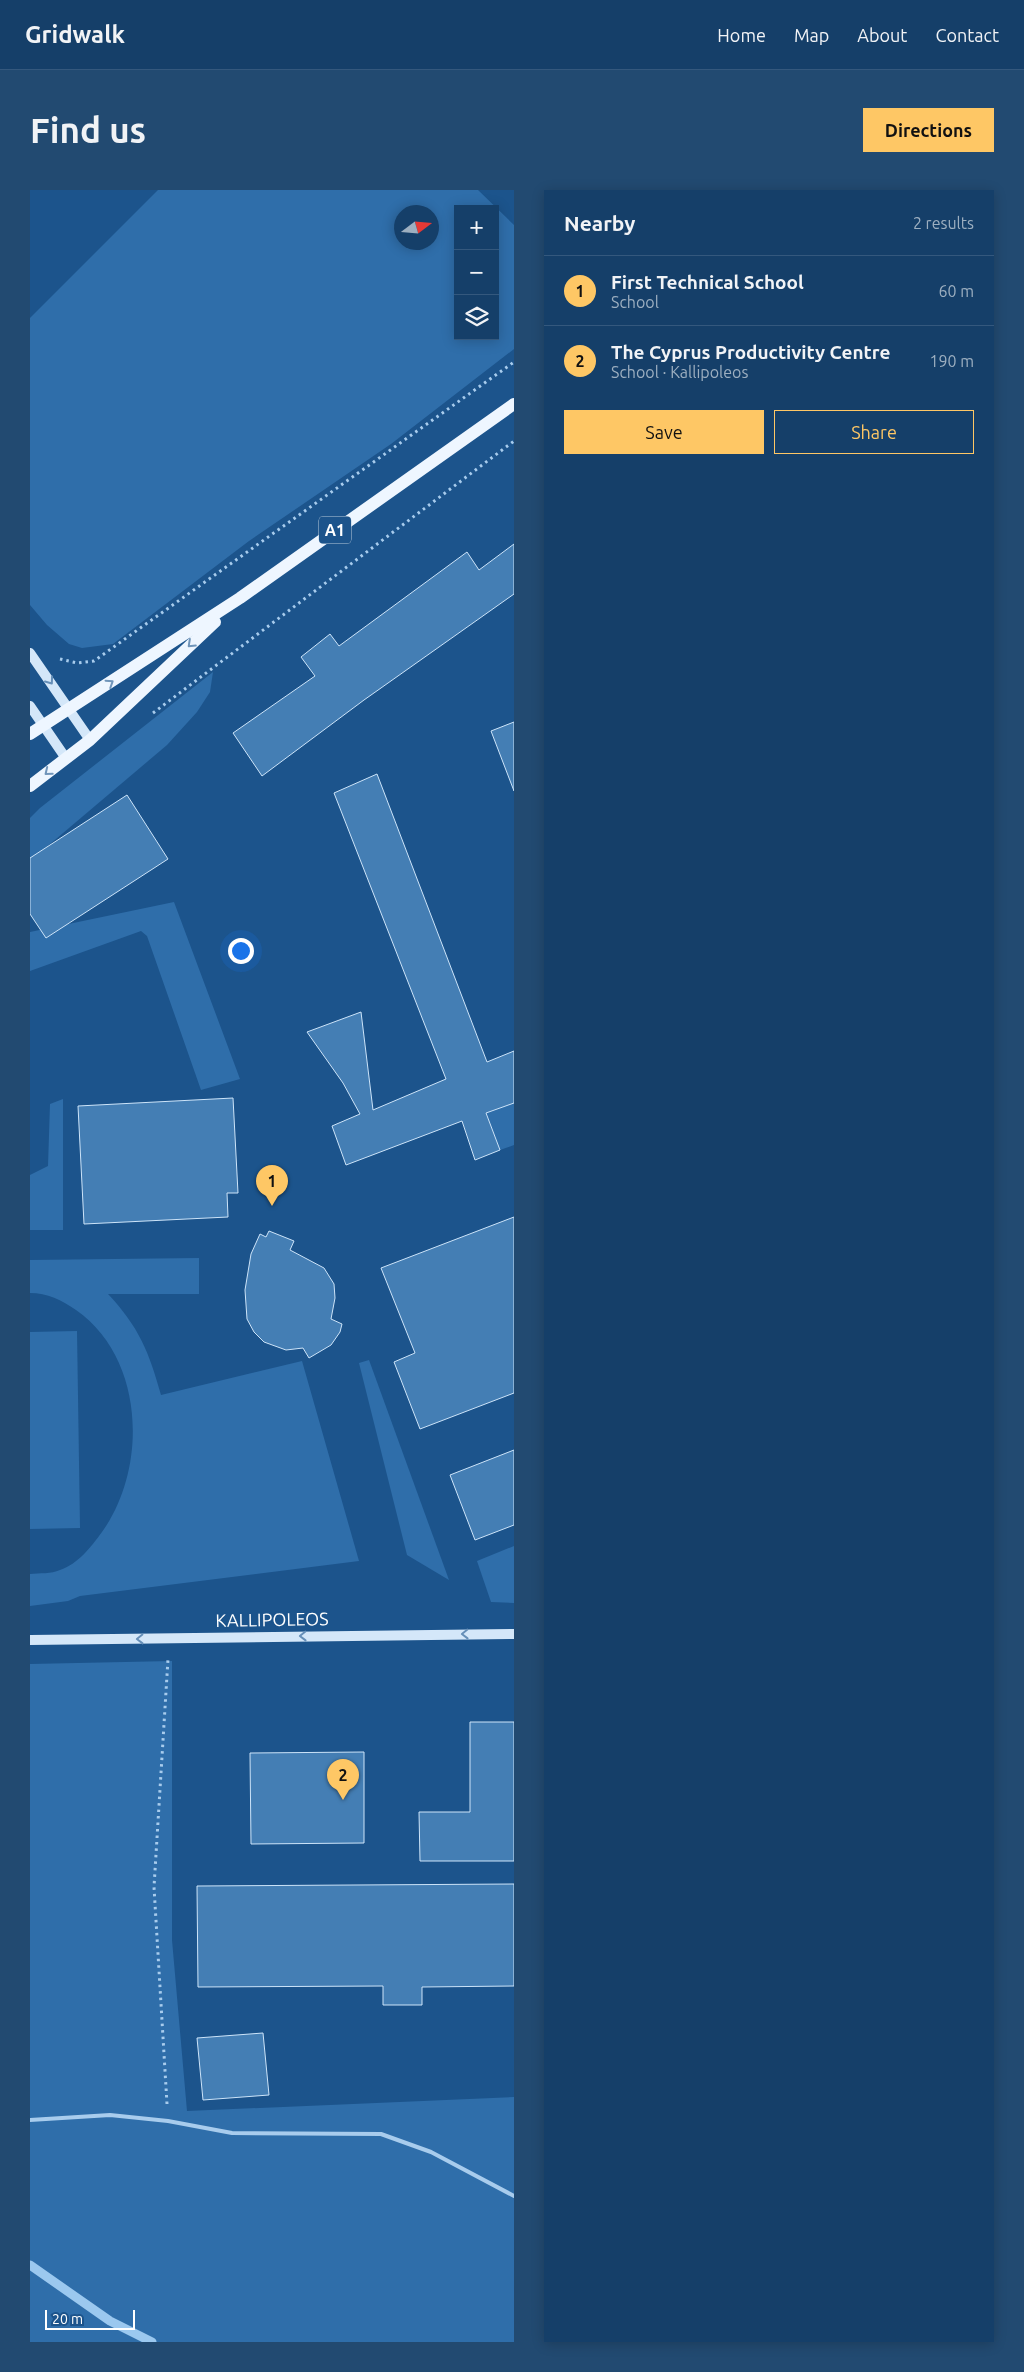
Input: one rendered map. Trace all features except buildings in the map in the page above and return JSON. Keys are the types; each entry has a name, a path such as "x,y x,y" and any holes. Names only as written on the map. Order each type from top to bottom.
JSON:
{"main road":[{"name":"A1","path":"30,734 240,598 430,461 514,404"},
{"name":"A1","path":"30,786 65,757 90,740 240,598"},
{"path":"30,654 90,740"},
{"path":"30,706 65,757"},
{"name":"KALLIPOLEOS","path":"30,1640 514,1634"}],"lane":[{"path":"30,2120 110,2115 168,2120 232,2133 381,2134 431,2152 514,2196"}],"path":[{"path":"60,658 76,663 94,661 514,362"},
{"path":"152,714 514,441"},
{"path":"168,2120 154,1887 169,1638"}],"shaded area":[{"path":"158,190 478,190 493,205 454,205 454,340 499,340 499,210 514,225 514,349 391,444 249,541 113,644 82,648 69,644 47,625 30,605 30,318"},
{"path":"213,672 210,692 197,712 167,745 30,861 30,818 40,808"},
{"path":"174,902 240,1079 201,1090 147,936 141,931 30,971 30,932"},
{"path":"63,1099 63,1230 30,1230 30,1175 48,1166 50,1104"},
{"path":"514,1103 514,1145 500,1150 486,1113"},
{"path":"199,1258 199,1294 108,1294 128,1318 142,1341 161,1395 302,1361 359,1561 80,1596 68,1601 30,1606 30,1574 53,1572 73,1564 102,1532 117,1506 127,1477 132,1446 132,1415 127,1384 116,1356 99,1331 76,1310 54,1298 30,1293 30,1260"},
{"path":"77,1331 80,1528 30,1529 30,1332"},
{"path":"369,1360 449,1580 407,1555 359,1363"},
{"path":"514,1546 514,1603 491,1602 477,1561"},
{"path":"172,1661 172,1940 187,2111 514,2097 514,2342 30,2342 30,1664"}],"waterway":[{"path":"30,2265 110,2321 152,2342"}],"place":[{"name":"First Technical School","path":"272,1206"},
{"name":"The Cyprus Productivity Centre","path":"343,1800"}]}
